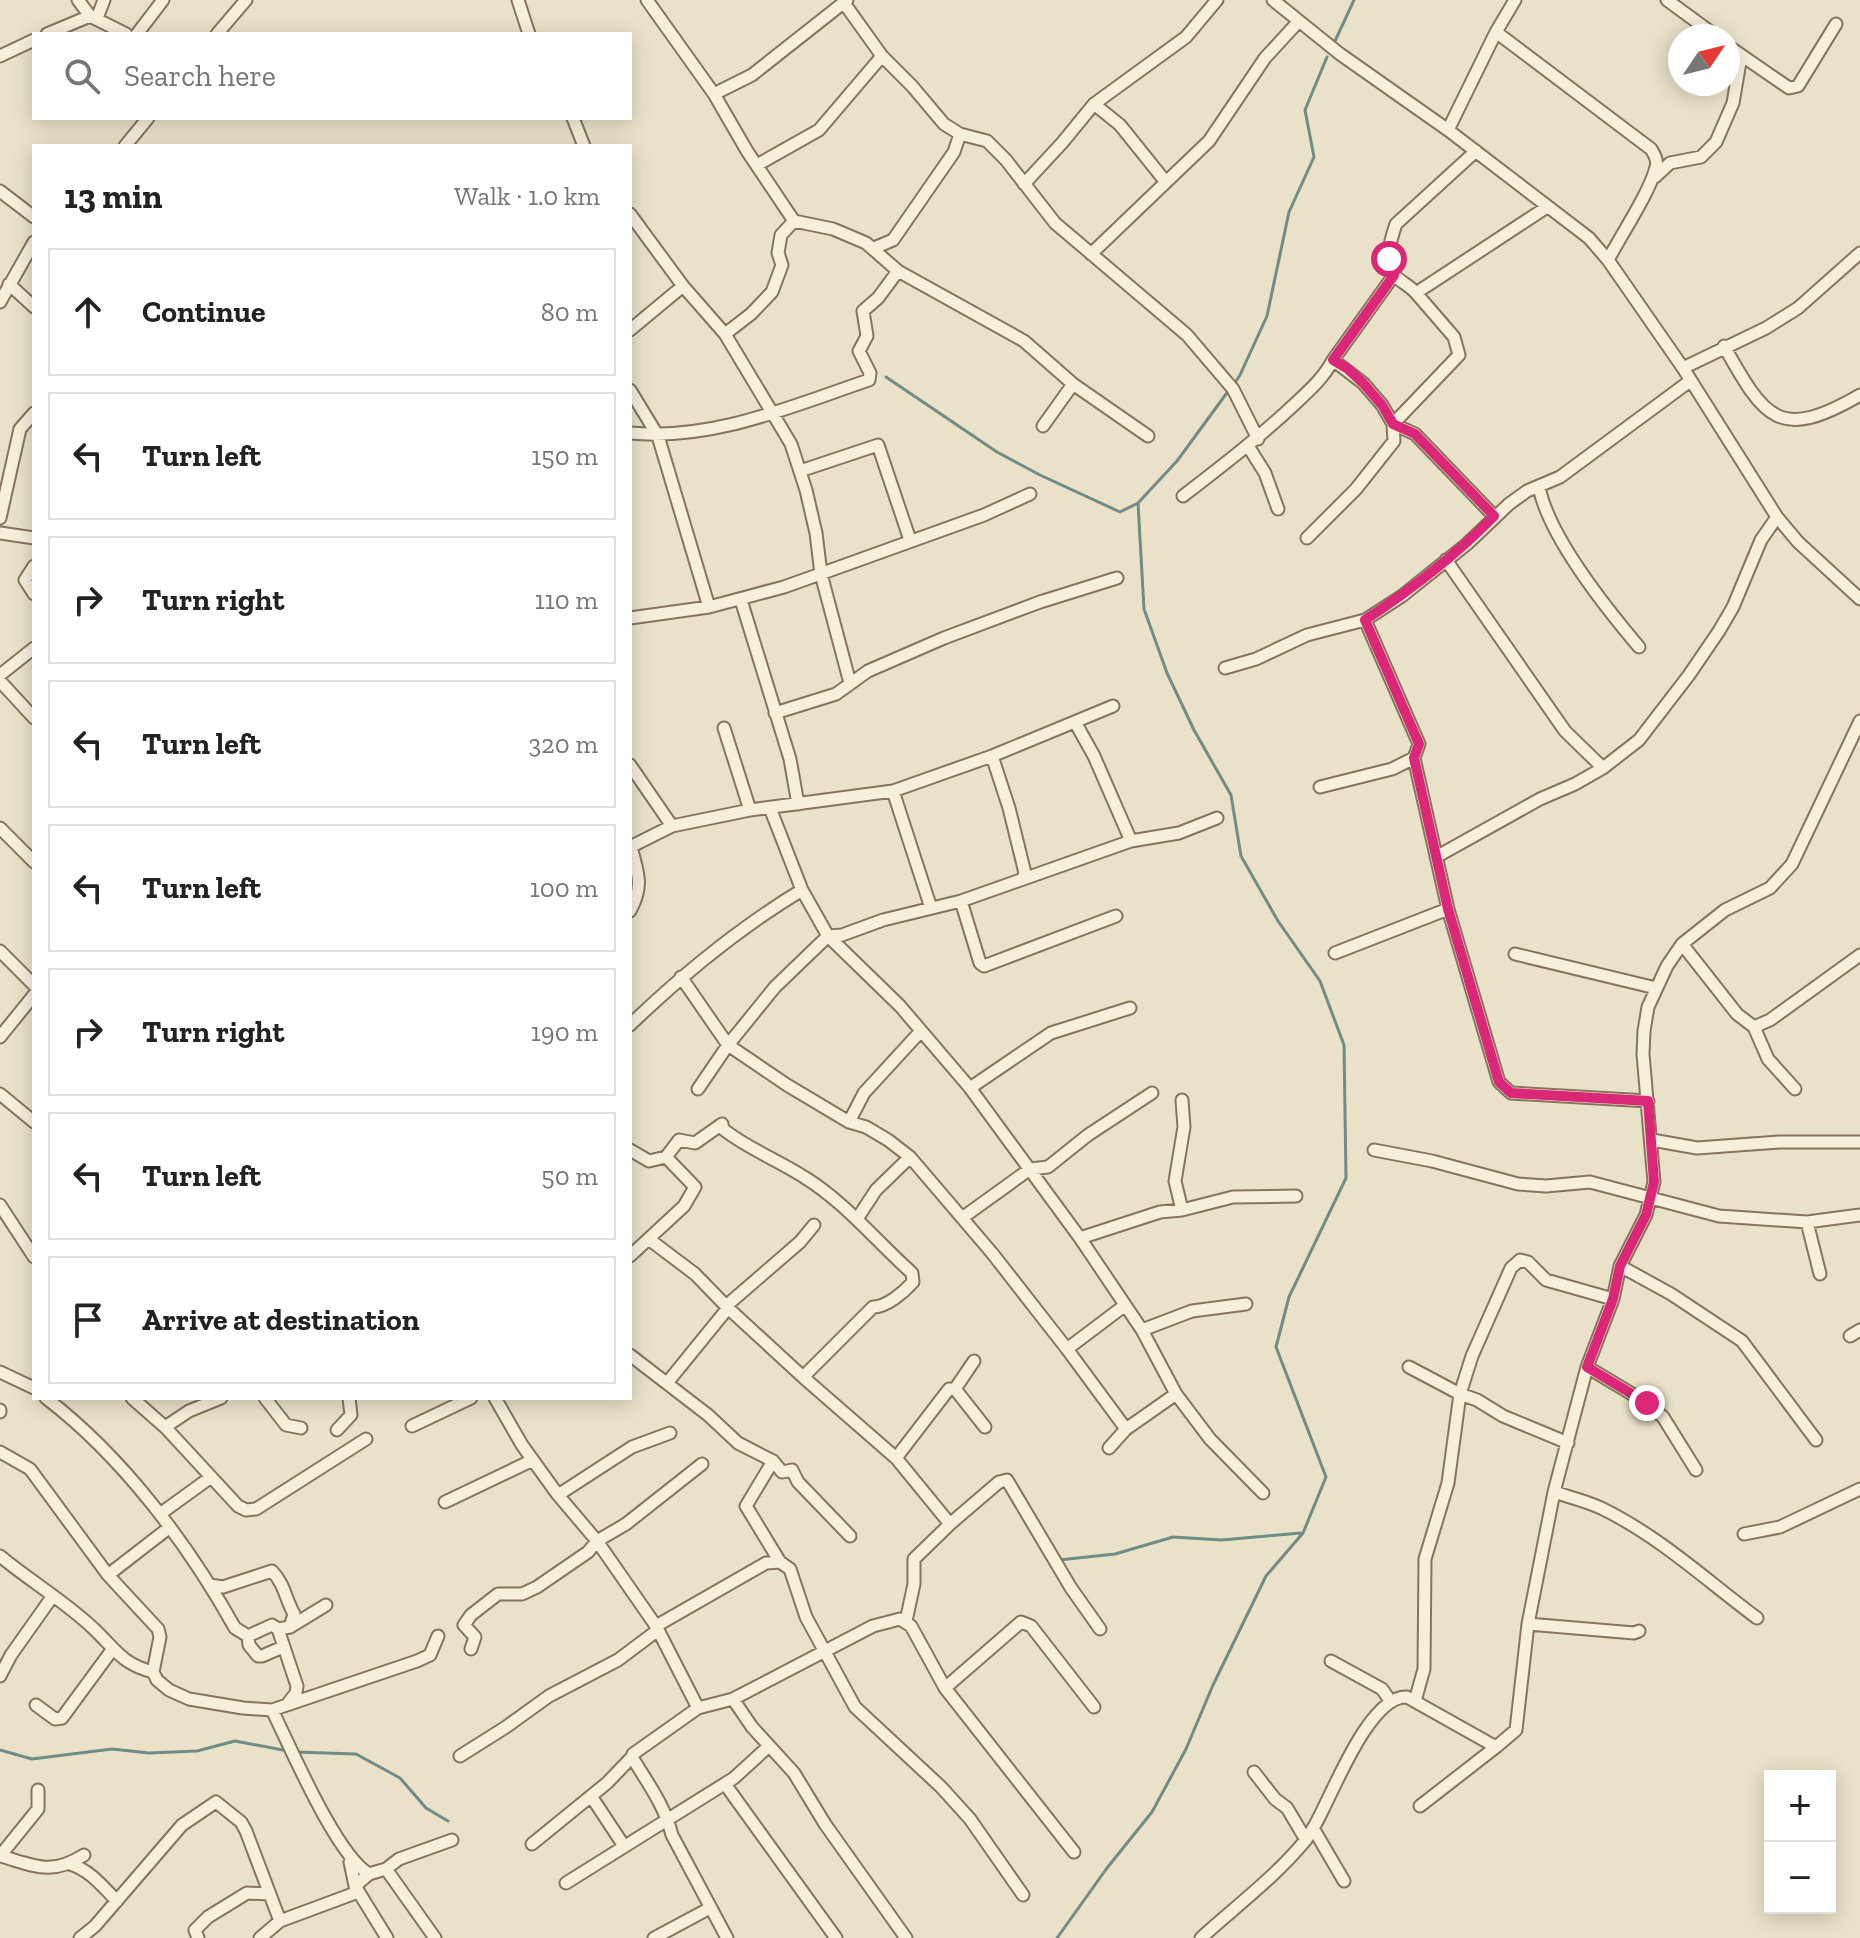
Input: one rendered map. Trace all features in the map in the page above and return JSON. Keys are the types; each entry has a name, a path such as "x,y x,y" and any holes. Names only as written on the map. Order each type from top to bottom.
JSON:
{"street":[{"path":"78,0 94,17 122,32"},
{"path":"53,32 94,17 104,0"},
{"path":"139,32 163,0"},
{"path":"219,32 246,0"},
{"path":"518,0 528,32"},
{"path":"647,0 714,94 794,221 833,229 874,248 898,271 1024,341 1073,384 1148,436"},
{"path":"1024,184 1094,104 1186,37 1217,0"},
{"path":"1273,0 1340,54 1448,130 1589,238 1608,260 1683,368 1777,517 1798,542 1860,599"},
{"path":"1448,130 1515,0"},
{"path":"1667,0 1700,24"},
{"path":"714,94 752,75 845,2 882,56 944,124 960,134 987,141 1006,160 1055,223 1187,335 1230,385 1278,509"},
{"path":"1091,254 1209,141 1265,58 1299,21"},
{"path":"1651,180 1670,163 1701,157 1716,142 1733,103 1741,56 1789,88 1798,86 1836,24"},
{"path":"1496,32 1651,149 1657,165 1608,260"},
{"path":"0,56 32,41"},
{"path":"757,165 819,130 882,56"},
{"path":"1094,104 1120,125 1165,181"},
{"path":"128,144 146,120"},
{"path":"574,120 583,144"},
{"path":"874,248 893,240 954,152 960,134"},
{"path":"1393,424 1459,355 1454,337 1416,293 1394,275 1389,259 1391,239 1396,224 1476,151"},
{"path":"0,191 32,215"},
{"path":"1416,293 1547,207"},
{"path":"632,217 683,286 725,334 791,444 816,533 821,574 850,683"},
{"path":"725,334 751,314 772,292 782,265 778,253 781,235 794,221"},
{"path":"0,302 32,245"},
{"path":"1683,368 1766,328 1798,308 1860,253"},
{"path":"632,433 658,436 774,414 869,380 870,373 859,351 867,336 863,311 878,298 898,271"},
{"path":"1183,496 1253,443 1320,379 1394,275"},
{"path":"9,284 32,305"},
{"path":"632,328 683,286"},
{"path":"1724,346 1746,387 1774,415 1785,420 1812,417 1860,395"},
{"path":"1333,360 1348,369 1382,405 1393,424 1394,441"},
{"path":"1225,668 1256,659 1307,635 1365,620 1402,596 1527,491 1560,477 1690,381"},
{"path":"1043,426 1073,384"},
{"path":"632,393 658,436 709,607"},
{"path":"0,518 20,429 32,415"},
{"path":"1393,424 1415,434 1494,516"},
{"path":"1307,538 1356,489 1394,441 1415,434"},
{"path":"800,471 878,445 910,540"},
{"path":"1539,487 1542,503 1564,542 1603,604 1639,647"},
{"path":"632,618 741,600 984,515 1030,494"},
{"path":"1436,857 1603,768 1639,740 1689,675 1733,607 1761,540 1777,517"},
{"path":"0,533 32,538"},
{"path":"1446,560 1565,731 1603,768"},
{"path":"32,569 25,580 32,591"},
{"path":"775,713 836,694 868,671 944,638 1040,602 1117,578"},
{"path":"741,600 790,759 798,804"},
{"path":"1365,620 1419,744 1414,758 1448,909 1499,1082 1511,1093 1648,1101"},
{"path":"32,650 0,678 32,716"},
{"path":"632,846 672,826 750,810 893,791 992,756 1113,706"},
{"path":"1420,1806 1516,1730 1528,1624 1554,1492 1587,1367 1613,1299 1620,1266 1646,1215 1654,1182 1644,1031 1648,1007 1667,966 1682,944 1725,910 1770,888 1792,864 1860,721"},
{"path":"1075,722 1094,756 1131,841"},
{"path":"724,728 750,810"},
{"path":"992,756 1009,808 1025,873 1023,878"},
{"path":"1320,787 1392,769 1414,758"},
{"path":"632,768 672,826"},
{"path":"893,791 931,908"},
{"path":"770,808 802,890 828,936 900,1006 970,1088 1080,1238 1142,1330 1176,1394 1210,1439 1263,1493"},
{"path":"698,1089 728,1045 775,987 828,936 842,935 883,920 961,901 1131,841 1179,833 1217,818"},
{"path":"0,828 32,860"},
{"path":"632,850 640,878 639,891 632,907"},
{"path":"632,1023 681,977 723,944 802,890"},
{"path":"961,901 980,963 984,966 1116,916"},
{"path":"1335,953 1448,909"},
{"path":"1682,944 1737,1014 1754,1027 1768,1059 1795,1089"},
{"path":"0,951 32,983"},
{"path":"1515,954 1656,988"},
{"path":"1754,1027 1770,1020 1860,955"},
{"path":"681,977 728,1045 787,1085 849,1122 866,1127 910,1157 1067,1349 1126,1429"},
{"path":"0,1037 32,997"},
{"path":"970,1088 1051,1033 1130,1008"},
{"path":"849,1122 864,1093 920,1032"},
{"path":"962,1218 1030,1169 1048,1167 1088,1135 1152,1093"},
{"path":"0,1094 32,1120"},
{"path":"1182,1100 1184,1127 1175,1181 1182,1210"},
{"path":"632,1151 649,1161 666,1157 679,1140 695,1143 722,1124 723,1129 740,1143 806,1178 857,1219 912,1273 913,1282 882,1307 873,1307 803,1377"},
{"path":"1652,1140 1697,1148 1779,1142 1860,1142"},
{"path":"1374,1150 1432,1161 1518,1184 1590,1182 1719,1216 1807,1222 1860,1215"},
{"path":"632,1254 684,1206 695,1187 666,1157"},
{"path":"857,1219 876,1190 910,1157"},
{"path":"1080,1238 1160,1212 1182,1210 1233,1197 1296,1196"},
{"path":"0,1205 32,1254"},
{"path":"1807,1222 1820,1274"},
{"path":"667,1383 727,1307 800,1242 814,1225"},
{"path":"650,1240 695,1274 803,1377 896,1458 950,1524"},
{"path":"1415,1701 1424,1669 1425,1559 1448,1483 1460,1394 1472,1356 1511,1268 1520,1260 1528,1262 1546,1280 1613,1299"},
{"path":"1620,1266 1671,1294 1742,1341 1816,1440"},
{"path":"1142,1330 1192,1311 1246,1304"},
{"path":"1067,1349 1124,1306"},
{"path":"632,1357 738,1443 773,1461 782,1472 792,1470 798,1482 850,1536"},
{"path":"896,1458 946,1391 955,1389 974,1361"},
{"path":"1409,1367 1503,1416 1568,1443"},
{"path":"1587,1367 1647,1403 1663,1417 1696,1470"},
{"path":"0,1372 32,1387"},
{"path":"955,1389 985,1427"},
{"path":"1109,1448 1126,1429 1176,1394"},
{"path":"134,1400 165,1427 238,1506 246,1510 256,1509 366,1439"},
{"path":"165,1427 189,1411 216,1400"},
{"path":"267,1400 286,1425 301,1428"},
{"path":"337,1430 351,1415 349,1400"},
{"path":"412,1426 467,1400"},
{"path":"496,1400 533,1460 597,1541 657,1628 698,1708"},
{"path":"60,1402 160,1514 210,1585 235,1628 248,1636 272,1625 278,1629 297,1686 289,1702"},
{"path":"558,1495 632,1447 670,1433"},
{"path":"0,1452 30,1469 108,1575 158,1629 160,1637 153,1672 169,1690 189,1699 272,1710 417,1661 430,1655 438,1636"},
{"path":"445,1502 533,1460"},
{"path":"773,1461 746,1506 780,1562 790,1569 806,1617 855,1707 951,1797 1023,1895"},
{"path":"471,1649 475,1637 464,1625 471,1615 498,1594 522,1594 537,1587 588,1552 597,1541 626,1524 702,1464"},
{"path":"160,1514 211,1477"},
{"path":"906,1621 914,1584 914,1559 999,1482 1007,1480 1071,1588 1100,1629"},
{"path":"1744,1534 1780,1527 1860,1489"},
{"path":"1554,1492 1598,1507 1637,1529 1675,1553 1757,1618"},
{"path":"108,1575 170,1527"},
{"path":"2,1562 94,1629 112,1650 136,1668 153,1672"},
{"path":"460,1756 549,1696 618,1660 657,1628 766,1563 780,1562"},
{"path":"210,1585 223,1587 272,1571 286,1588 289,1606 294,1614 290,1627"},
{"path":"0,1676 52,1597"},
{"path":"278,1629 290,1627 326,1605"},
{"path":"532,1844 591,1796 635,1751 698,1708 733,1699 873,1626 900,1619 906,1621 945,1688 1074,1852"},
{"path":"945,1688 1021,1622 1031,1626 1094,1707"},
{"path":"1528,1624 1639,1631"},
{"path":"248,1636 249,1645 258,1656 283,1647"},
{"path":"36,1705 55,1719 62,1718 112,1650"},
{"path":"1331,1661 1382,1689 1391,1702"},
{"path":"1201,1938 1306,1840 1351,1751 1391,1702 1399,1697 1415,1701 1496,1747"},
{"path":"733,1699 794,1773 825,1824 906,1938"},
{"path":"272,1710 349,1857 369,1874"},
{"path":"566,1883 725,1784 769,1746"},
{"path":"632,1757 654,1789 669,1819 672,1835 727,1938"},
{"path":"1254,1772 1275,1799 1287,1808 1306,1840"},
{"path":"725,1784 836,1938"},
{"path":"38,1790 38,1809 1,1854 53,1869 70,1864 84,1855"},
{"path":"591,1796 624,1846"},
{"path":"80,1938 117,1901 182,1825 216,1802 241,1822 246,1831 280,1921"},
{"path":"1313,1828 1344,1881"},
{"path":"260,1938 280,1921 356,1889 369,1874 386,1869 399,1859 452,1840"},
{"path":"349,1857 356,1889 387,1938"},
{"path":"70,1864 92,1876 117,1901"},
{"path":"386,1869 435,1938"},
{"path":"198,1938 195,1930 208,1917 247,1893 270,1894"},
{"path":"654,1938 710,1908"}],"waterway":[{"path":"1335,41 1354,0"},
{"path":"1234,384 1267,316 1289,212 1314,157 1305,110 1327,57"},
{"path":"886,377 997,452 1040,475 1120,512 1138,503"},
{"path":"1057,1938 1152,1812 1186,1749 1266,1576 1303,1533 1326,1477 1276,1347 1289,1297 1346,1178 1344,1045 1320,981 1278,921 1241,856 1231,795 1194,730 1167,673 1144,609 1138,503 1177,461 1229,390"},
{"path":"1059,1560 1115,1554 1173,1537 1222,1540 1300,1533"},
{"path":"0,1750 32,1759 112,1749 149,1753 197,1751 235,1741 288,1751"},
{"path":"295,1752 356,1754 400,1778 426,1808 448,1821"}],"route":[{"path":"1389,259 1394,275 1333,360 1363,383 1393,424 1415,434 1494,516 1467,544 1402,596 1365,620 1419,744 1414,758 1448,909 1499,1082 1511,1093 1648,1101 1654,1182 1646,1215 1620,1266 1613,1299 1587,1367 1647,1403"}]}
